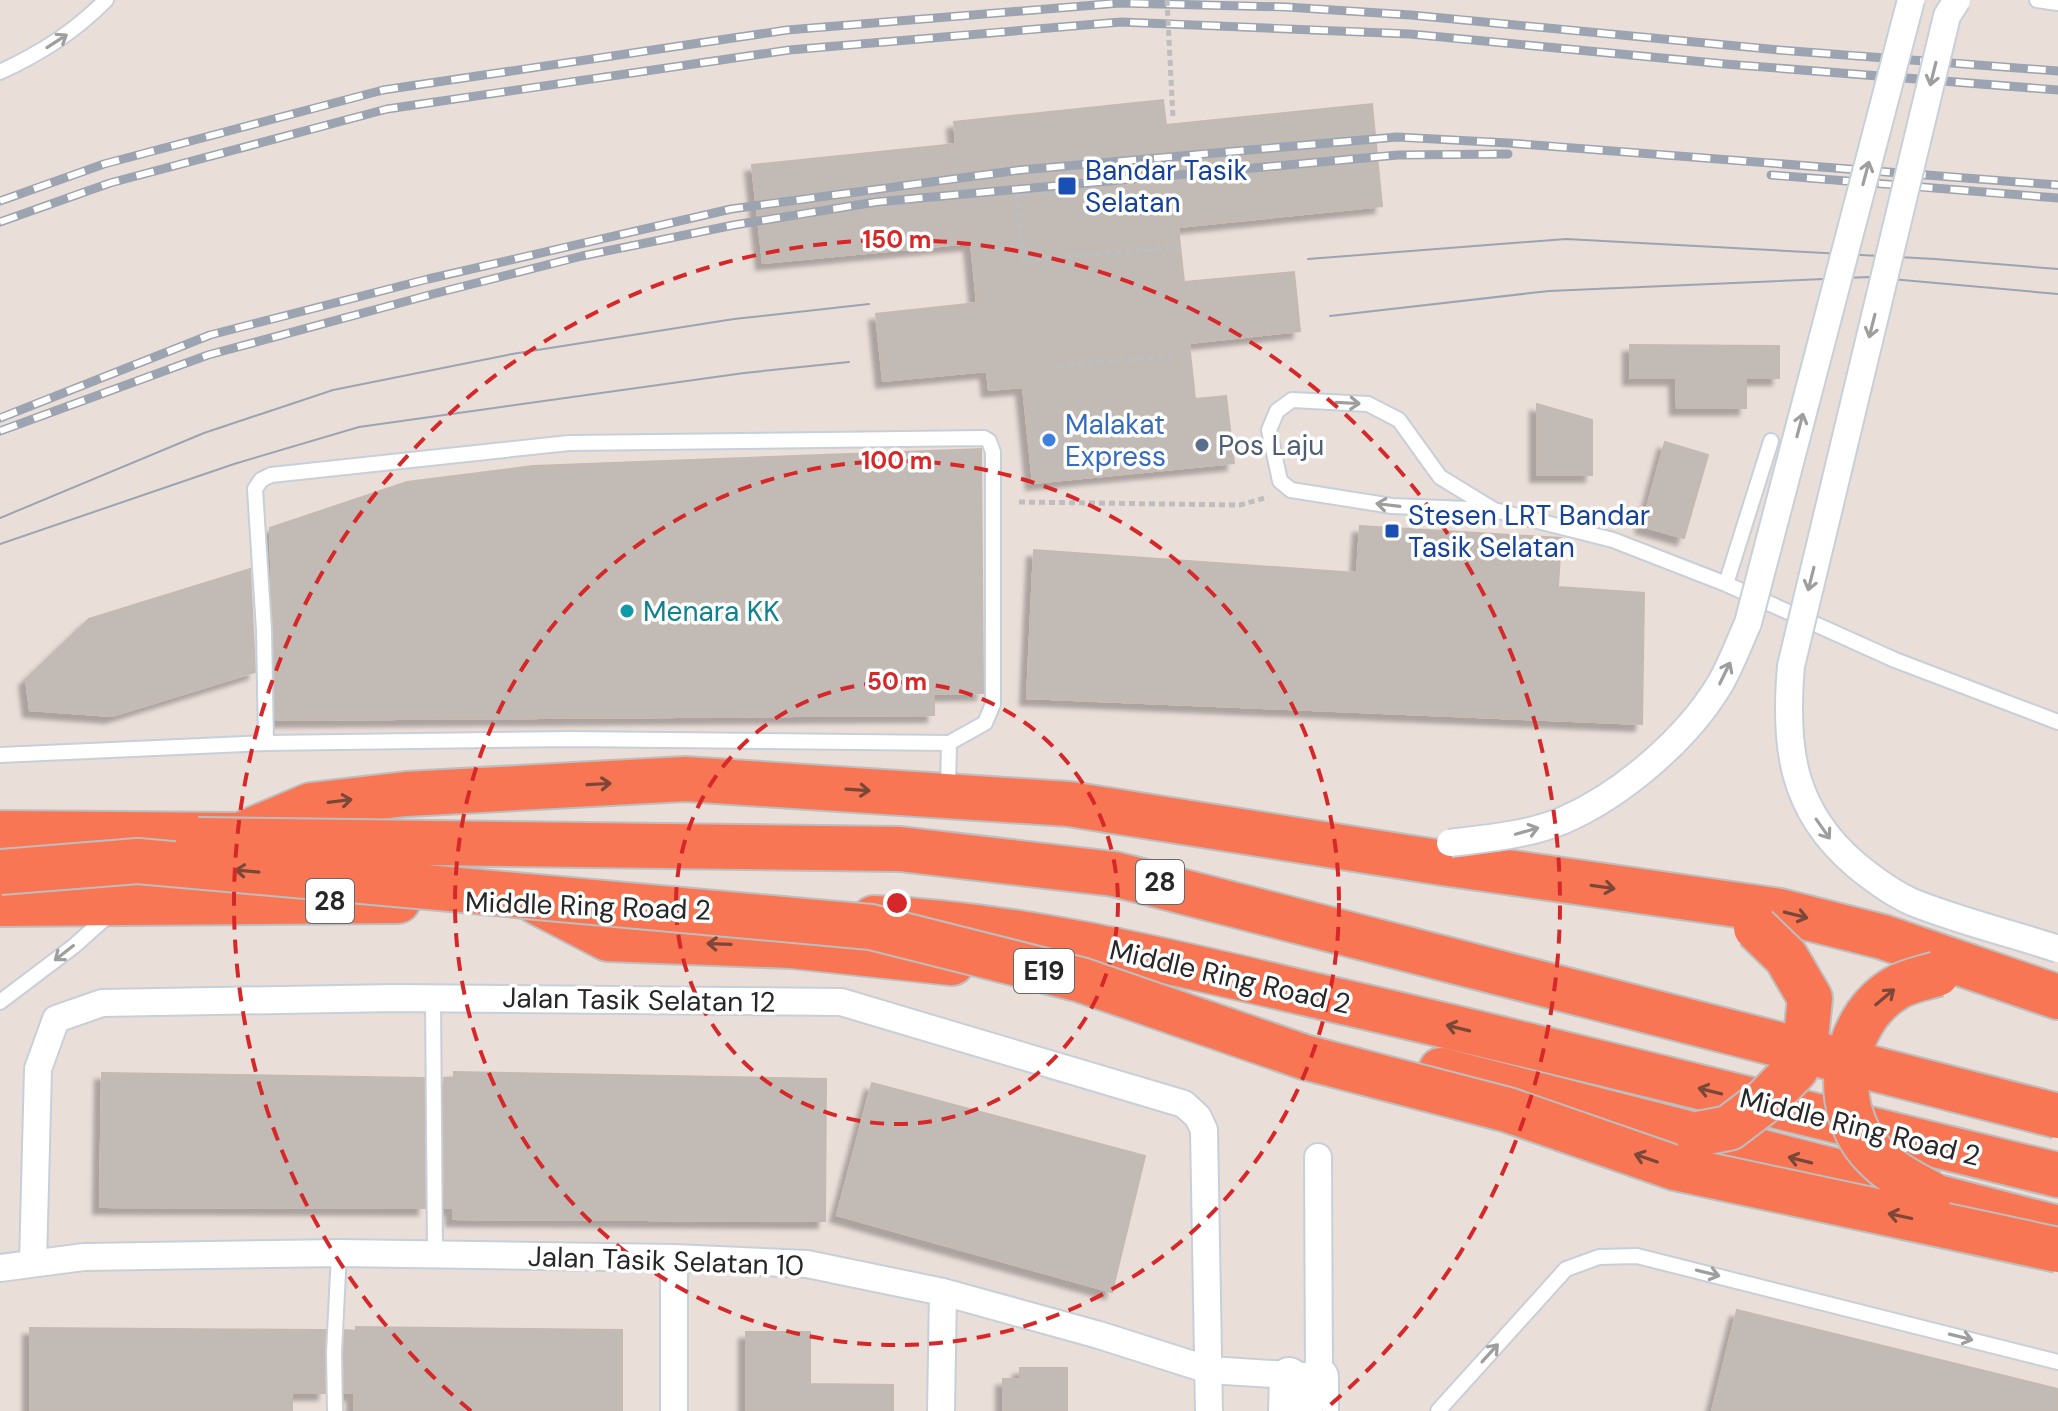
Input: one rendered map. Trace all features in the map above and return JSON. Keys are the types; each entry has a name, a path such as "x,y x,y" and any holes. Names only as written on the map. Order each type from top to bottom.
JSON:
{"highway":[{"path":"240,835 311,805 406,794 685,779 1069,804 1780,911 1883,937 2058,997"},
{"name":"28","path":"0,833 808,846 957,852 1041,860 1211,891 2058,1095"},
{"path":"0,848 139,839 900,849 1114,874 2058,1116"},
{"name":"E19","path":"0,872 138,861 871,927 1081,980 1304,1057 1508,1110 1675,1168 2058,1250"},
{"path":"537,902 608,939 792,946 939,960 1293,1033 2058,1228"},
{"name":"Middle Ring Road 2","path":"0,904 537,902 938,921 1120,951 1439,1024 2058,1175"},
{"path":"1697,1134 1729,1128 1766,1100 1796,1069 1805,1047 1810,998 1786,957 1756,928 1719,904"},
{"path":"1930,1193 1897,1176 1872,1154 1853,1125 1845,1083 1848,1055 1865,1014 1896,988 1937,974 2016,983"}],"street":[{"path":"1069,804 1450,843 1513,835 1563,821 1641,774 1699,713 1720,683 1748,623 1911,0"},
{"path":"1957,0 1947,16 1794,650 1786,713 1791,757 1803,796 1820,827 1838,850 1875,881 1911,901 2058,949"},
{"name":"Jalan Tasik Selatan 12","path":"33,1263 38,1069 56,1019 102,1003 433,998 841,1002 1184,1104 1198,1117 1204,1130 1209,1411"},
{"path":"1304,1394 1318,1157"},
{"name":"Jalan Tasik Selatan 10","path":"0,1268 84,1257 339,1253 674,1258 807,1264 943,1292 1099,1335 1209,1370 1304,1394"},
{"path":"674,1258 674,1411"},
{"path":"941,1411 943,1292"}],"lane":[{"path":"0,72 32,57 80,26 106,0"},
{"path":"2037,0 2058,3"},
{"path":"1494,510 1440,477 1399,420 1368,404 1292,400 1277,411 1269,430 1280,481 1291,490 1392,506 1494,510 1613,540 1726,584 1895,660 2058,722"},
{"path":"0,755 266,743 569,739 949,743 985,723 993,704 995,472 989,441 984,438 569,443 271,475 261,480 255,489 264,630 266,743"},
{"path":"1726,584 1771,441"},
{"path":"948,796 949,743"},
{"path":"0,1002 74,946 124,902"},
{"path":"433,998 435,1253"},
{"path":"335,1411 334,1353 339,1253"},
{"path":"1438,1411 1566,1269 1599,1257 1637,1256 2058,1362"}],"path":[{"path":"1167,0 1173,118"},
{"path":"1088,188 1017,194 1023,260 1171,248"},
{"path":"1058,366 1173,356"},
{"path":"1019,502 1240,505"}],"building":[{"path":"1163,100 1166,125 1372,104 1382,206 1178,227 1184,282 1294,272 1300,331 1189,343 1195,399 1226,396 1234,463 1033,483 1023,387 989,390 987,371 883,381 876,314 977,303 971,243 763,263 752,165 956,144 954,122"},
{"path":"1630,345 1779,346 1779,378 1746,378 1746,408 1677,408 1676,378 1630,378"},
{"path":"1537,404 1592,420 1592,475 1537,475"},
{"path":"1665,442 1708,455 1684,538 1642,526"},
{"name":"Menara KK","path":"981,449 983,693 934,694 934,715 276,720 270,528 407,482 533,466"},
{"path":"1360,526 1561,538 1558,587 1644,593 1642,724 1027,698 1034,550 1357,573"},
{"path":"250,569 255,672 112,716 30,710 26,679 89,619"},
{"path":"454,1072 826,1079 825,1221 453,1219 453,1208 445,1208 444,1078 454,1078"},
{"path":"102,1073 424,1078 425,1208 100,1207"},
{"path":"872,1083 1145,1156 1112,1292 837,1215"},
{"path":"1737,1310 2058,1389 2058,1411 1712,1411"},
{"path":"356,1327 622,1330 622,1411 354,1411 354,1393 345,1393 344,1353 345,1330 356,1331"},
{"path":"30,1328 325,1330 325,1393 292,1393 292,1411 30,1411"},
{"path":"746,1332 810,1332 810,1384 893,1385 893,1411 746,1411"},
{"path":"1020,1368 1067,1368 1067,1411 1003,1411 1003,1379 1020,1379"}],"tram line":[{"path":"1308,259 1566,239 1935,259 2058,269"},
{"path":"1330,316 1549,291 1869,277 2058,294"},
{"path":"0,518 204,433 333,390 512,354 734,319 869,304"},
{"path":"0,544 234,464 359,427 744,373 849,362"}],"railway":[{"path":"0,201 104,164 383,90 787,30 1120,3 1286,7 1411,15 1779,50 2058,71"},
{"path":"0,222 110,183 387,109 789,50 1121,22 1410,34 1725,64 2058,90"},
{"path":"0,418 210,335 428,279 731,209 1020,170 1397,137 2058,185"},
{"path":"0,431 208,355 582,256 734,225 876,202 1398,155 1508,154"},
{"path":"1771,175 2058,198"}],"place":[{"name":"Bandar Tasik Selatan","path":"1067,186"},
{"name":"Malakat Express","path":"1049,440"},
{"name":"Pos Laju","path":"1202,445"},
{"name":"Stesen LRT Bandar Tasik Selatan","path":"1392,531"},
{"name":"Menara KK","path":"627,611"}]}
